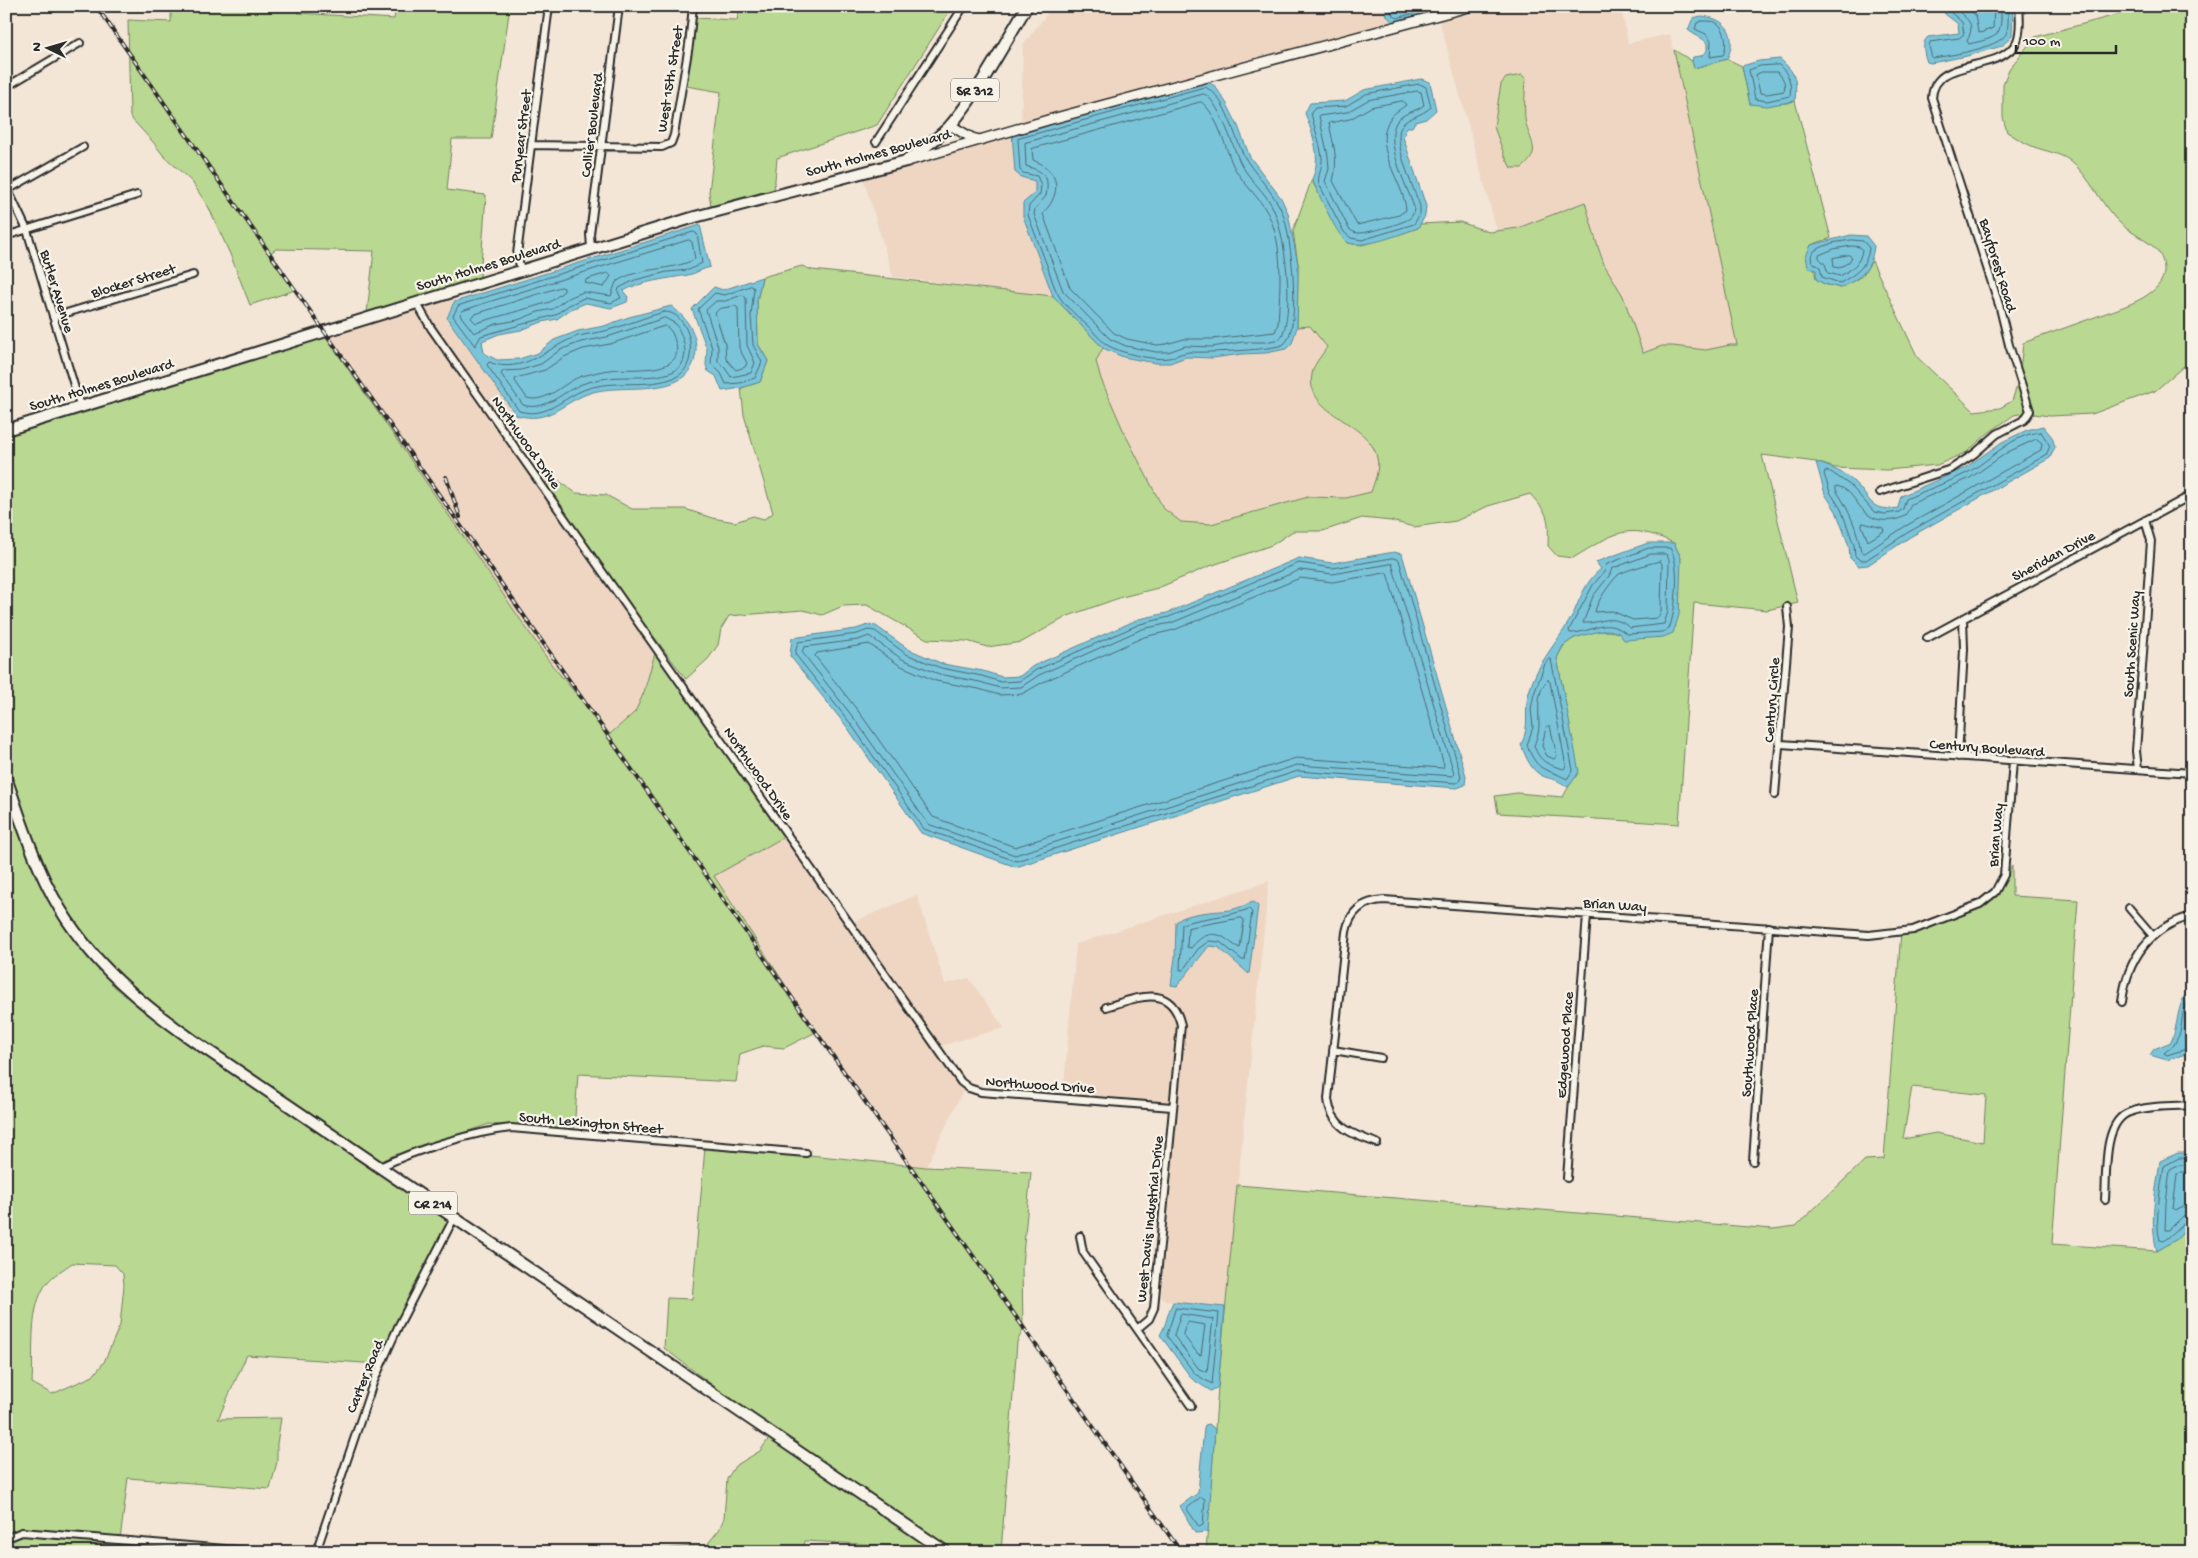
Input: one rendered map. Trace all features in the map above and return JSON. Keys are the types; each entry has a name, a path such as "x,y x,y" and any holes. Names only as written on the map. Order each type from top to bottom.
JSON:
{"main road":[{"name":"SR 312","path":"906,161 933,142 950,125 969,100 1027,6"},
{"name":"South Holmes Boulevard","path":"6,430 80,405 722,208 906,161 1048,120 1472,6"},
{"name":"South Holmes Boulevard","path":"950,125 972,138 982,140"},
{"name":"CR 214","path":"6,778 35,858 51,893 79,938 108,973 172,1025 946,1552"}],"street":[{"name":"Puryear Street","path":"521,270 517,254 548,6"},
{"name":"Collier Boulevard","path":"591,248 590,234 619,6"},
{"name":"West 15th Street","path":"601,147 660,147 667,146 673,139 689,45 693,6"},
{"path":"876,142 964,6"},
{"name":"Bayforest Road","path":"1880,492 1951,469 1974,454 1997,434 2024,420 2030,411 2009,345 2000,308 1932,98 1934,84 1942,76 1990,60 2009,51 2019,35 2019,6"},
{"path":"6,87 80,43"},
{"path":"531,145 601,147"},
{"path":"7,189 83,147"},
{"name":"Butler Avenue","path":"7,189 27,230 80,405"},
{"path":"6,236 137,195"},
{"name":"Blocker Street","path":"53,317 193,275"},
{"name":"Northwood Drive","path":"416,302 431,328 961,1082 969,1088 981,1092 1172,1106"},
{"name":"Sheridan Drive","path":"1927,638 2192,495"},
{"name":"South Scenic Way","path":"2138,770 2136,751 2151,541 2146,520"},
{"name":"Century Circle","path":"1775,795 1781,744 1789,627 1787,607"},
{"path":"1958,757 1964,618"},
{"name":"Century Boulevard","path":"1781,744 2192,773"},
{"name":"Brian Way","path":"1377,1143 1346,1131 1339,1126 1331,1113 1328,1099 1346,932 1350,918 1359,907 1375,900 1384,900 1869,935 1902,933 1951,917 1988,899 2001,884 2005,870 2013,761"},
{"path":"2129,908 2153,936"},
{"name":"Edgewood Place","path":"1567,1178 1587,914"},
{"path":"2122,1002 2124,981 2138,952 2153,936 2176,920 2192,916"},
{"name":"Southwood Place","path":"1753,1161 1769,927"},
{"name":"West Davis Industrial Drive","path":"1106,1007 1147,995 1160,997 1172,1004 1181,1025 1154,1308 1149,1319 1138,1329"},
{"path":"1333,1050 1381,1058"},
{"path":"2105,1199 2110,1133 2117,1120 2128,1112 2141,1109 2192,1105"},
{"name":"South Lexington Street","path":"380,1167 396,1159 481,1133 511,1128 806,1154"},
{"name":"Carter Road","path":"316,1552 373,1383 398,1327 454,1218"},
{"path":"1080,1236 1083,1252 1191,1406"},
{"path":"12,1536 22,1532 72,1535 261,1552"}],"shaded area":[{"path":"1053,6 1385,6 1387,16 1394,24 1021,124 1023,45"},
{"path":"1485,6 1621,6 1628,43 1670,34 1738,345 1706,350 1662,346 1643,354 1597,244 1585,202 1518,228 1497,231 1439,19","holes":["1525,91 1526,121 1534,143 1531,160 1522,168 1494,127 1497,112"]},
{"path":"1012,133 1021,177 1035,180 1035,193 1023,203 1023,216 1053,296 893,277 862,174"},
{"path":"446,296 454,302 447,318 516,415 519,416 505,427 421,304"},
{"path":"414,306 428,330 655,653 644,692 635,712 610,734 551,664 324,334"},
{"path":"1310,326 1327,347 1313,370 1338,417 1352,425 1370,443 1378,458 1377,472 1371,492 1346,498 1307,497 1211,524 1181,522 1163,508 1124,432 1101,379 1096,361 1103,348 1123,357 1155,363 1170,363 1186,357 1213,358 1266,353 1286,349 1292,343 1297,327"},
{"path":"784,837 933,1050 958,1084 964,1089 926,1167 911,1165 816,1032 713,876"},
{"path":"1269,881 1225,1307 1165,1301 1161,1297 1185,1026 1182,1015 1174,1001 1162,994 1148,992 1101,1005 1104,1011 1148,999 1159,1000 1169,1006 1175,1016 1177,1025 1169,1103 1063,1095 1076,944","holes":["1253,902 1258,906 1249,973 1218,947 1209,946 1177,986 1171,985 1175,958 1176,922 1179,919 1232,909"]},
{"path":"917,895 945,984 969,978 1004,1028 940,1046 853,922"}],"green space":[{"path":"171,6 299,6 298,13 394,19 396,6 510,6 491,139 452,139 447,190 486,195 480,278 367,313 374,251 276,249 269,254 295,290 250,305 209,208 192,182 163,155 130,117 128,20 171,22"},
{"path":"740,6 953,6 877,125 777,158 774,191 711,208 709,192 721,92 686,86 695,18 737,20"},
{"path":"2149,6 2192,9 2192,359 2155,391 2092,414 2050,416 2025,413 2014,415 1987,434 1967,452 1937,465 1887,470 1835,468 1816,462 1762,455 1798,603 1767,610 1694,603 1679,824 1498,813 1495,796 1517,793 1563,797 1578,772 1557,658 1563,647 1574,638 1590,633 1605,631 1619,633 1681,558 1674,543 1658,536 1632,531 1611,536 1573,558 1557,556 1548,546 1548,522 1544,512 1530,494 1488,506 1456,521 1414,527 1391,521 1362,518 1323,531 1293,531 1272,545 1210,566 1158,588 1122,597 1068,616 1022,642 987,647 967,641 927,639 867,605 843,606 822,615 803,610 729,616 721,629 718,645 708,659 686,679 639,617 545,483 555,478 576,493 606,495 632,509 685,509 712,518 735,522 753,516 764,519 773,513 744,415 741,388 760,382 768,361 758,344 757,301 762,277 802,266 812,270 1053,296 1103,348 1096,361 1101,379 1124,432 1163,508 1181,522 1211,524 1308,497 1346,498 1371,492 1378,467 1372,445 1362,435 1326,408 1317,397 1312,385 1313,370 1327,347 1310,326 1297,327 1298,264 1293,231 1312,179 1348,243 1362,245 1418,228 1420,224 1460,222 1489,232 1518,228 1585,202 1604,264 1623,296 1643,353 1662,346 1706,350 1737,345 1674,50 1692,61 1694,68 1727,59 1742,66 1750,104 1795,101 1831,238 1811,245 1816,279 1824,284 1841,288 1862,276 1872,261 1918,358 1974,411 2000,408 2012,401 2019,379 2023,343 2133,303 2156,288 2162,278 2164,267 2156,249 2115,218 2076,166 2065,158 2030,145 2007,132 2003,118 2003,84 2009,69 2035,37"},
{"path":"1522,75 1526,79 1525,119 1533,150 1529,162 1522,168 1511,168 1494,127 1501,84 1506,78"},
{"path":"324,334 551,664 610,734 635,712 644,692 655,653 784,837 714,876 816,1032 784,1048 763,1046 740,1054 736,1082 578,1074 574,1131 489,1124 395,1156 380,1163 197,1038 132,989 88,943 58,898 39,857 6,767 6,433"},
{"path":"6,789 32,859 95,964 126,993 449,1218 408,1309 378,1364 247,1355 218,1419 281,1418 277,1444 277,1462 270,1489 128,1478 120,1540 197,1546 196,1552 6,1552","holes":["72,1263 115,1265 123,1274 124,1285 120,1325 104,1362 93,1376 52,1394 32,1383 34,1318 41,1293 47,1283"]},
{"path":"2012,866 2012,896 2078,900 2052,1244 2157,1251 2177,1239 2192,1223 2192,1552 1206,1552 1218,1387 1237,1185 1773,1229 1796,1226 1865,1160 1884,1159 1901,931 1991,899","holes":["1912,1087 1986,1095 1983,1142 1936,1133 1903,1139"]},
{"path":"705,1147 926,1167 1031,1172 1022,1265 1023,1330 1017,1342 1001,1552 952,1552 750,1414 664,1348 667,1298 692,1299"},
{"path":"770,1437 934,1548 805,1541 803,1552 637,1552 691,1546 705,1547 719,1530 724,1518 727,1479 735,1466 760,1451"}],"water":[{"path":"1385,6 1459,6 1394,24 1387,16"},
{"path":"1942,6 2013,6 2012,35 2002,46 1967,56 1931,63 1927,62 1924,42 1928,37 1959,33 1958,24 1945,14"},
{"path":"1701,16 1710,17 1724,24 1730,35 1730,50 1727,59 1694,68 1693,57 1701,56 1707,51 1707,43 1688,30 1693,18"},
{"path":"1780,59 1794,77 1796,88 1795,101 1767,106 1750,104 1742,66 1759,61"},
{"path":"1421,79 1430,82 1436,110 1426,119 1415,122 1412,127 1407,127 1403,137 1426,206 1425,216 1418,228 1394,237 1364,244 1349,243 1335,226 1312,179 1315,171 1316,155 1305,113 1310,103 1345,101 1364,90"},
{"path":"1206,81 1215,86 1227,104 1250,157 1281,198 1288,213 1298,264 1297,327 1292,343 1286,349 1266,353 1213,358 1186,357 1170,363 1155,363 1123,357 1103,348 1053,296 1023,216 1023,203 1035,193 1035,181 1021,177 1015,172 1012,133"},
{"path":"700,225 710,267 690,274 638,285 623,291 628,297 627,302 611,308 586,303 571,309 557,319 542,322 521,330 499,334 482,341 484,353 497,360 519,359 538,353 554,340 578,331 604,326 671,306 689,325 696,344 696,351 691,367 682,378 669,384 653,387 602,390 577,398 546,415 527,417 516,415 447,318 454,302"},
{"path":"1851,235 1866,236 1874,246 1868,267 1855,280 1841,288 1824,284 1816,279 1816,270 1808,267 1806,256 1811,245"},
{"path":"762,277 757,301 758,344 768,361 760,382 722,391 716,376 708,371 706,365 707,349 692,309 714,287 723,290"},
{"path":"2043,426 2052,437 2055,447 2050,458 1910,537 1868,565 1858,566 1850,558 1849,546 1836,511 1825,494 1816,462 1846,475 1876,506 1889,509 1898,508 1901,496 1965,468 2002,442 2027,430"},
{"path":"1648,543 1674,543 1681,558 1679,615 1673,633 1663,637 1624,640 1619,633 1609,630 1574,638 1563,646 1557,658 1579,772 1567,787 1536,772 1521,745 1526,731 1529,692 1537,671 1571,618 1586,586 1601,569 1596,562"},
{"path":"1394,552 1402,554 1466,776 1465,785 1457,788 1299,776 1016,867 921,833 847,727 790,656 792,638 856,629 868,625 876,626 908,649 943,664 983,671 1002,677 1020,676 1033,666 1139,619 1167,613 1299,558 1332,563"},
{"path":"1253,902 1258,906 1249,974 1218,947 1209,946 1177,986 1171,985 1175,958 1176,922 1194,914 1230,910"},
{"path":"2192,987 2192,1052 2167,1060 2150,1055 2154,1049 2171,1042 2180,1006 2187,992"},
{"path":"2178,1153 2192,1153 2192,1223 2177,1239 2157,1251 2153,1217 2160,1161"},
{"path":"1173,1302 1225,1307 1218,1387 1211,1391 1192,1379 1160,1335"},
{"path":"1209,1424 1215,1429 1208,1532 1195,1533 1180,1506 1198,1493 1204,1428 1205,1425"}],"railway":[{"path":"96,6 1181,1552"},
{"path":"446,477 460,517"}]}
